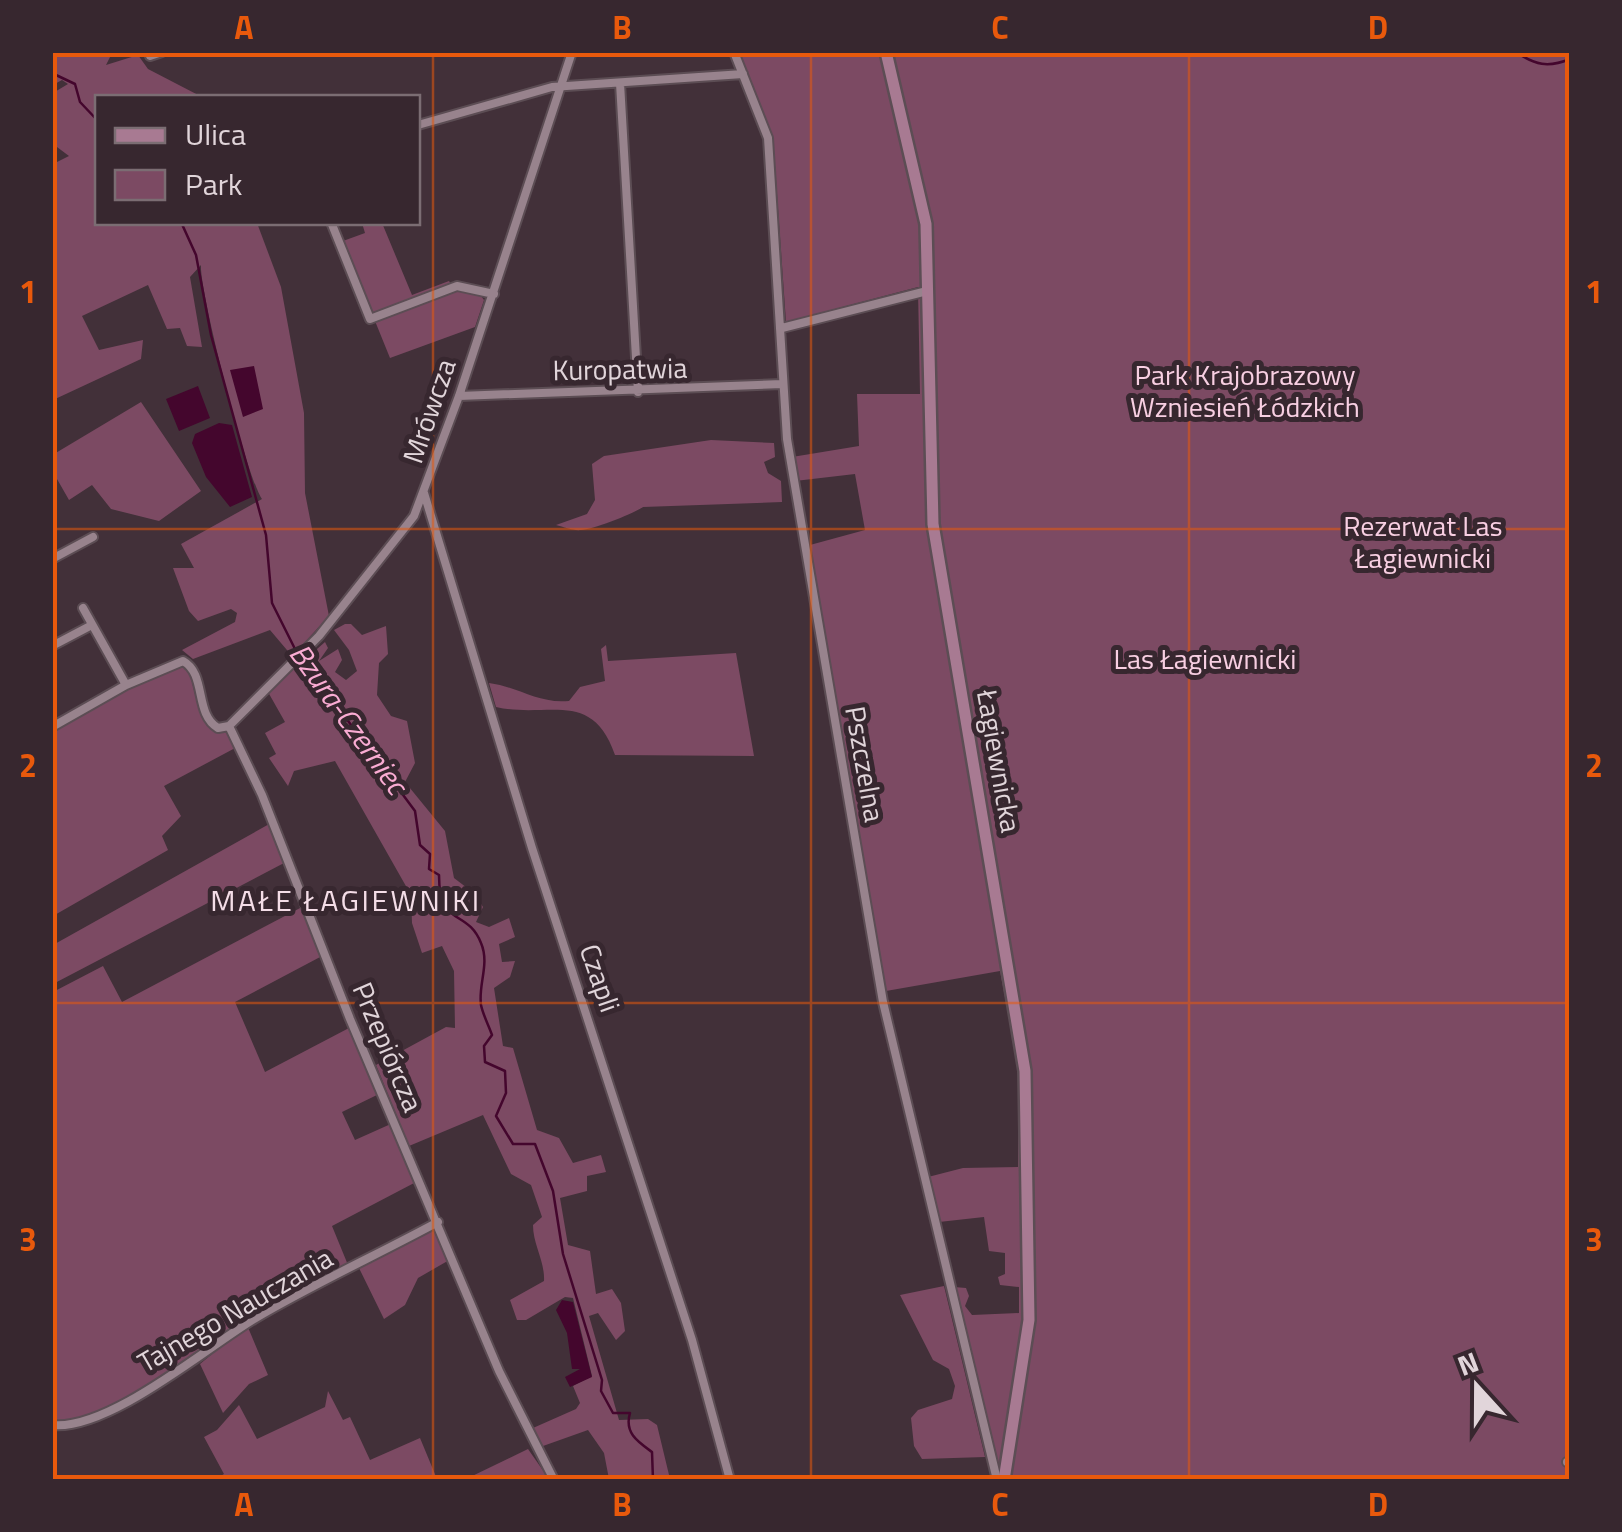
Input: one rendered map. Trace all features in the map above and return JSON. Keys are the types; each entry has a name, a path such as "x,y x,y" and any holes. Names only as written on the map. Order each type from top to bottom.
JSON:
{"street":[{"path":"150,56 162,52"},
{"name":"Mrówcza","path":"228,726 306,650 414,516 494,294 572,52"},
{"name":"Pszczelna","path":"734,52 768,138 782,328 782,384 803,552 883,1002 1000,1480"},
{"name":"Łagiewnicka","path":"886,52 920,186 928,290 934,524 1025,1071 1029,1320 1000,1480"},
{"path":"420,124 561,87 743,74"},
{"path":"620,83 638,392"},
{"path":"331,225 370,319 458,286 494,294"},
{"path":"782,328 928,290"},
{"name":"Kuropatwia","path":"459,396 782,384"},
{"name":"Czapli","path":"424,492 532,848 692,1340 730,1480"},
{"path":"414,516 431,518"},
{"path":"52,560 93,537"},
{"path":"52,727 126,685 83,608"},
{"path":"52,646 90,626"},
{"name":"Przepiórcza","path":"126,685 182,661 190,665 207,718 218,728 228,726 262,794 350,1018 523,1426 554,1480"},
{"name":"Tajnego Nauczania","path":"52,1424 78,1424 197,1362 256,1318 438,1222"}],"green space":[{"path":"52,53 112,53 106,65 138,55 148,69 198,95 95,95 95,225 258,225 281,287 304,413 305,493 329,616 292,656 270,630 193,659 182,650 235,622 237,613 231,609 198,621 189,611 173,568 194,568 181,544 262,499 225,383 201,265 190,277 202,347 187,346 180,328 167,329 148,285 82,316 99,350 143,340 141,359 53,400 53,365 57,362 52,330 53,164 69,156 53,144 53,93 68,84 62,80 53,85"},
{"name":"Las Łagiewnicki","path":"738,53 1569,53 1569,1479 994,1479 954,1287 966,1288 969,1296 965,1306 972,1315 1019,1313 1019,1287 1000,1285 998,1277 1005,1274 1005,1253 989,1251 984,1217 939,1222 928,1177 963,1168 1018,1167 1018,1066 1000,971 886,991 824,660 810,545 865,530 855,474 795,481 792,457 859,446 857,394 920,394 918,287 786,322 773,137"},
{"path":"363,225 383,225 412,295 449,281 452,286 375,316 369,314 343,241 365,233"},
{"path":"459,288 478,292 484,300 475,327 390,358 375,321"},
{"path":"141,402 201,491 159,521 111,509 92,485 69,500 53,472 54,454"},
{"path":"711,440 774,443 775,457 764,462 768,473 781,481 782,502 643,507 586,529 556,525 587,514 595,500 592,464 604,456"},
{"path":"351,624 362,635 386,626 388,654 379,663 377,695 391,716 407,721 415,763 405,782 445,831 454,878 475,894 483,907 476,922 489,927 509,918 515,937 499,944 502,962 515,961 510,977 494,988 503,1046 513,1048 537,1130 559,1138 573,1163 601,1155 606,1172 587,1176 587,1191 560,1198 568,1245 590,1251 596,1294 612,1289 621,1303 625,1331 616,1340 598,1313 589,1316 619,1420 648,1419 657,1425 670,1479 609,1479 604,1453 588,1430 543,1446 533,1428 576,1409 580,1403 573,1386 592,1376 573,1298 565,1297 526,1320 517,1320 510,1300 544,1281 533,1225 542,1217 531,1185 511,1174 483,1115 409,1146 376,1065 446,1027 455,1028 454,971 442,946 422,953 412,923 411,895 335,761 294,771 288,786 269,758 276,754 265,733 285,722 268,692 325,642 328,648 319,661 338,649 342,660 335,672 346,680 357,671 349,650 334,630"},
{"path":"606,645 608,661 736,653 754,756 615,755 605,734 581,714 496,707 489,683 538,698 569,701 580,687 605,681 601,649"},
{"path":"188,667 204,718 218,730 228,732 237,747 164,786 181,816 162,836 168,850 53,916 52,731 117,694"},
{"path":"271,823 284,863 53,984 53,945"},
{"path":"302,907 322,956 235,1002 265,1072 349,1028 379,1094 342,1112 355,1140 393,1123 416,1182 332,1226 348,1265 247,1319 129,1397 78,1418 53,1421 53,992 103,966 122,1002"},
{"path":"436,1229 451,1259 418,1278 405,1305 384,1319 359,1268"},
{"path":"944,1286 985,1457 922,1459 914,1446 911,1418 918,1410 952,1399 955,1386 949,1369 933,1360 900,1295"},
{"path":"247,1325 268,1375 249,1384 223,1413 200,1364"},
{"path":"328,1391 343,1420 350,1417 370,1460 420,1438 437,1479 215,1479 224,1474 204,1437 217,1430 239,1405 257,1439 325,1407"},
{"path":"528,1449 549,1479 466,1479"}],"shaded area":[{"path":"254,366 263,409 243,417 230,370"},
{"path":"198,386 210,418 179,431 166,399"},
{"path":"219,423 232,425 252,497 230,507 206,477 192,443 195,434"},
{"path":"562,1300 573,1302 592,1377 570,1387 565,1377 580,1369 572,1369 567,1333 556,1310"}],"waterway":[{"path":"1516,52 1542,64 1570,59"},
{"name":"Bzura-Czerniec","path":"52,53 56,75 75,84 80,102 95,118"},
{"name":"Bzura-Czerniec","path":"182,225 196,255 211,335 266,535 272,603 297,653"},
{"name":"Bzura-Czerniec","path":"302,659 415,811 420,845 430,854 429,869 439,875 444,903 469,925 481,943 481,1005 492,1035 484,1046 485,1062 505,1071 506,1093 496,1116 513,1144 535,1144 553,1191 563,1254 602,1380 601,1391 613,1413 630,1413 631,1431 652,1452 653,1480"}],"district":[{"name":"MAŁE ŁAGIEWNIKI","path":"346,901"}],"park label":[{"name":"Park Krajobrazowy Wzniesień Łódzkich","path":"1245,391"},
{"name":"Rezerwat Las Łagiewnicki","path":"1423,542"}]}
